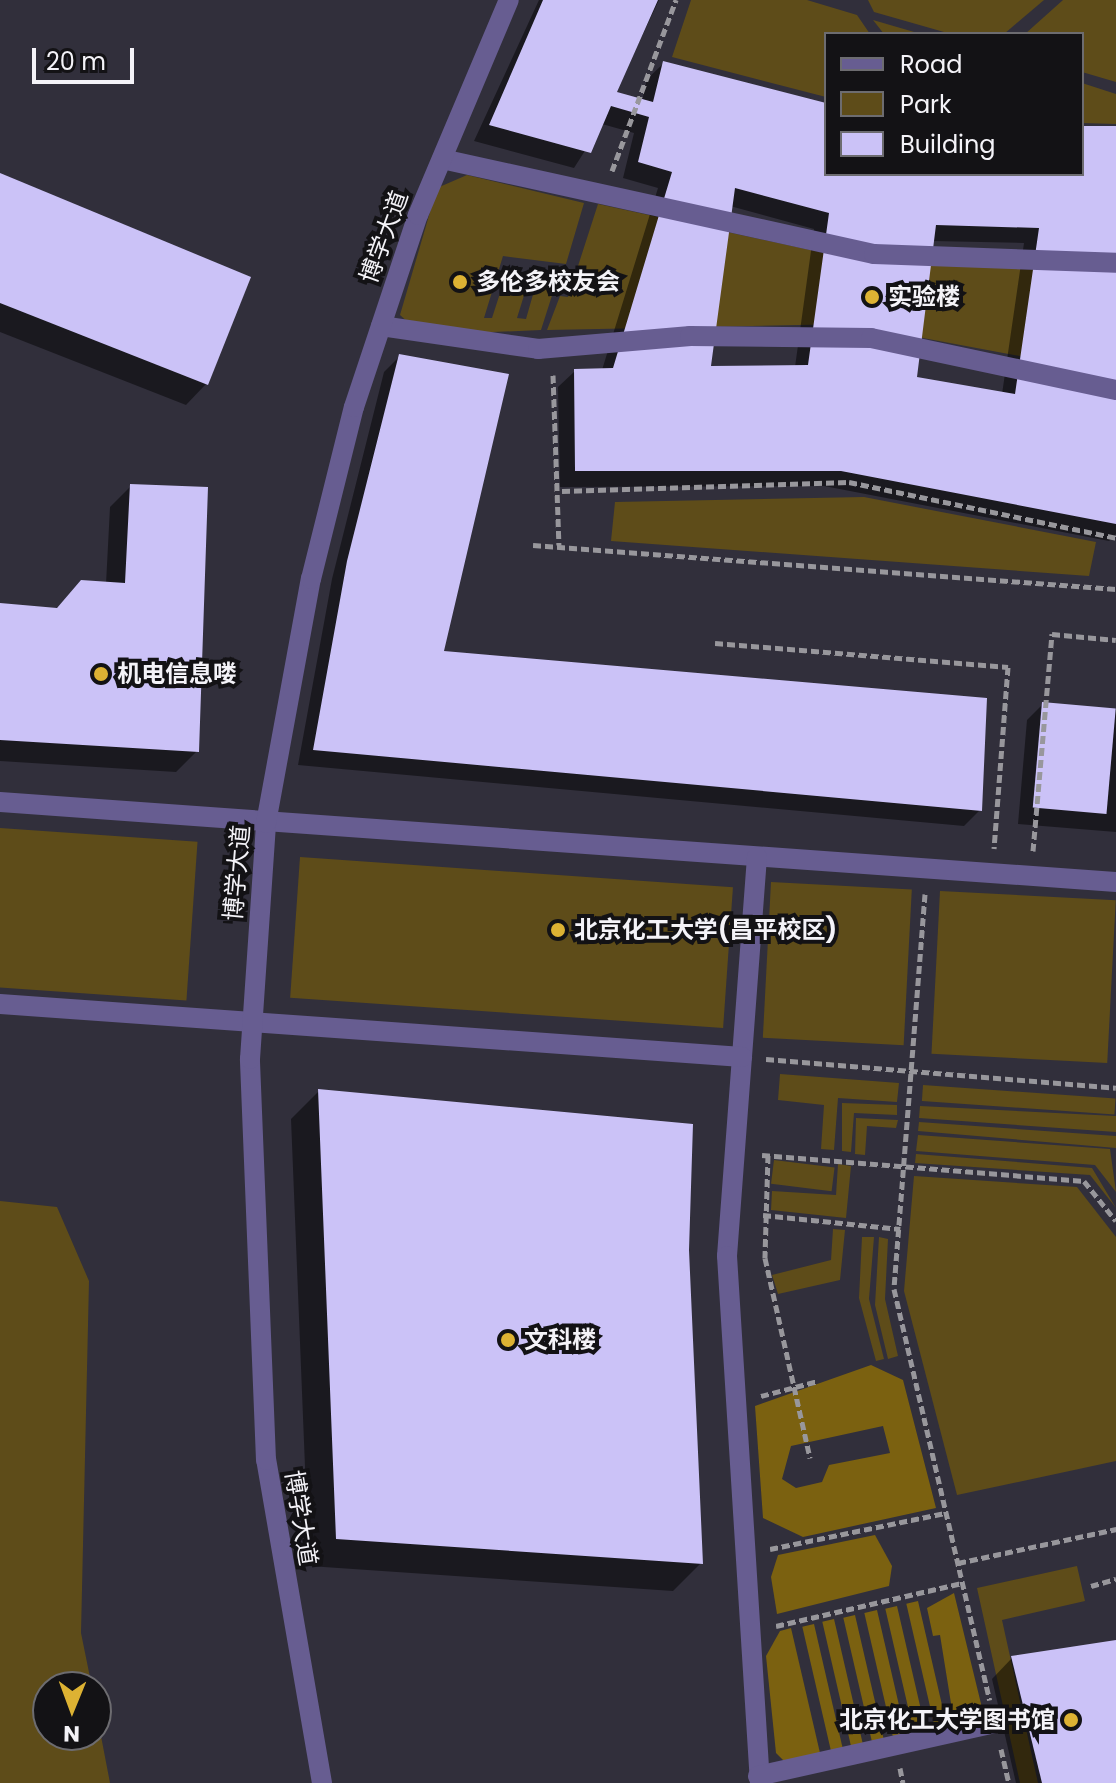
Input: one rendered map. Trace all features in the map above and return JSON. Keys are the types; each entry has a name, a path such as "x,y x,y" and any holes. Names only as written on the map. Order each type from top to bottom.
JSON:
{"street":[{"name":"博学大道","path":"322,1783 266,1460 251,1021 266,823 311,579 381,326 442,159 509,0"},
{"path":"442,159 603,198 874,254 1116,263"},
{"path":"381,326 406,335 551,348 690,336 871,338 1116,390"},
{"path":"0,802 1116,882"},
{"path":"757,857 727,1256 732,1405 759,1780 995,1723"},
{"path":"0,1004 742,1057"}],"path":[{"path":"603,198 676,0"},
{"path":"551,348 562,491 559,545"},
{"path":"562,491 849,482 1116,538"},
{"path":"533,545 1116,589"},
{"path":"1032,857 1052,634 1116,640"},
{"path":"715,643 1008,667 994,853"},
{"path":"927,869 914,1071 894,1289 1009,1783"},
{"path":"742,1057 1116,1088"},
{"path":"734,1152 1084,1181 1116,1221"},
{"path":"768,1155 763,1215 772,1299 797,1385 795,1409 810,1458"},
{"path":"763,1215 900,1229"},
{"path":"732,1405 818,1381"},
{"path":"742,1556 946,1513"},
{"path":"958,1563 1116,1529"},
{"path":"1091,1586 1116,1579"},
{"path":"747,1633 962,1583"}],"shaded area":[{"name":"北京化工大学(昌平校区)","path":"0,0 1116,0 1116,1783 0,1783"},
{"path":"871,1365 903,1380 936,1508 803,1537 763,1518 755,1406","holes":["883,1426 890,1453 829,1465 822,1482 796,1488 782,1479 791,1446"]},
{"path":"875,1535 892,1566 889,1586 777,1614 771,1577 778,1555"},
{"path":"954,1593 984,1716 954,1722 940,1635 933,1636 927,1608"},
{"path":"918,1601 947,1725 935,1727 906,1604"},
{"path":"897,1606 925,1729 914,1731 885,1609"},
{"path":"877,1610 906,1734 893,1737 864,1613"},
{"path":"855,1615 884,1739 872,1741 843,1618"},
{"path":"834,1619 863,1744 851,1746 822,1622"},
{"path":"814,1624 843,1748 831,1750 802,1627"},
{"path":"791,1628 820,1753 784,1761 776,1753 766,1656 780,1631"}],"green space":[{"path":"691,0 807,0 857,15 869,32 824,32 824,96 672,57"},
{"path":"868,0 1044,0 1006,32 944,32 874,12"},
{"path":"1063,0 1116,0 1116,82 1084,73 1084,32 1027,32"},
{"path":"873,20 914,32 882,32"},
{"path":"1084,84 1116,94 1116,124 1084,123"},
{"path":"467,175 584,203 566,264 503,256 484,318 492,318 503,284 526,289 517,318 526,319 538,277 556,283 541,330 422,335 400,315 437,188"},
{"path":"598,204 861,261 1116,271 1116,374 848,324 547,330 560,296 568,297"},
{"path":"864,497 1096,542 1089,576 611,541 615,502"},
{"path":"0,828 198,842 186,1000 0,987"},
{"path":"300,857 733,887 723,1028 290,998"},
{"path":"771,882 912,889 904,1045 763,1038"},
{"path":"940,891 1116,900 1107,1063 931,1054"},
{"path":"780,1074 899,1083 897,1102 838,1098 834,1150 821,1149 824,1105 778,1100"},
{"path":"923,1085 1116,1098 1114,1114 922,1101"},
{"path":"842,1103 897,1105 897,1115 854,1113 851,1152 842,1151"},
{"path":"920,1106 1116,1116 1116,1132 919,1118"},
{"path":"856,1118 898,1120 896,1128 867,1126 865,1155 855,1154"},
{"path":"919,1122 1116,1136 1116,1148 918,1131"},
{"path":"918,1135 1110,1149 1116,1192 1095,1165 916,1151"},
{"path":"916,1154 1092,1168 1116,1208 1090,1175 915,1163"},
{"path":"774,1160 835,1167 832,1191 771,1184"},
{"path":"838,1164 851,1166 846,1218 771,1210 772,1191 836,1195"},
{"path":"914,1176 1077,1187 1116,1237 1116,1461 957,1495 904,1291"},
{"path":"0,1201 57,1207 89,1281 81,1633 89,1671 32,1671 32,1751 104,1751 110,1783 0,1783"},
{"path":"833,1229 845,1230 840,1280 778,1294 772,1275 831,1260"},
{"path":"862,1237 874,1237 869,1299 884,1359 876,1361 859,1298"},
{"path":"879,1237 888,1239 885,1299 898,1356 888,1359 875,1305"},
{"path":"1077,1566 1085,1601 1002,1620 1038,1783 1020,1783 977,1588"}],"building":[{"name":"实验楼","path":"543,0 658,0 617,92 653,102 663,61 824,102 824,176 1084,176 1084,126 1116,126 1116,524 841,471 575,471 574,369 613,368 672,172 638,162 649,117 611,106 591,153 489,125","holes":["735,188 829,213 808,365 711,366","936,225 1039,228 1015,394 917,377"]},
{"path":"0,173 251,277 208,385 0,303"},
{"path":"399,354 509,374 444,651 987,698 982,811 313,750 347,561"},
{"name":"机电信息喽","path":"130,484 208,487 199,752 0,740 0,603 57,608 81,580 125,583"},
{"path":"1042,702 1116,708 1106,814 1033,808"},
{"name":"文科楼","path":"318,1089 693,1124 689,1250 703,1564 336,1539"},
{"name":"北京化工大学图书馆","path":"1116,1640 1116,1783 1042,1783 1011,1656"}],"place":[{"name":"多伦多校友会","path":"460,282"},
{"name":"实验楼","path":"872,297"},
{"name":"机电信息喽","path":"101,674"},
{"name":"北京化工大学(昌平校区)","path":"558,930"},
{"name":"文科楼","path":"508,1340"},
{"name":"北京化工大学图书馆","path":"1071,1720"}]}
